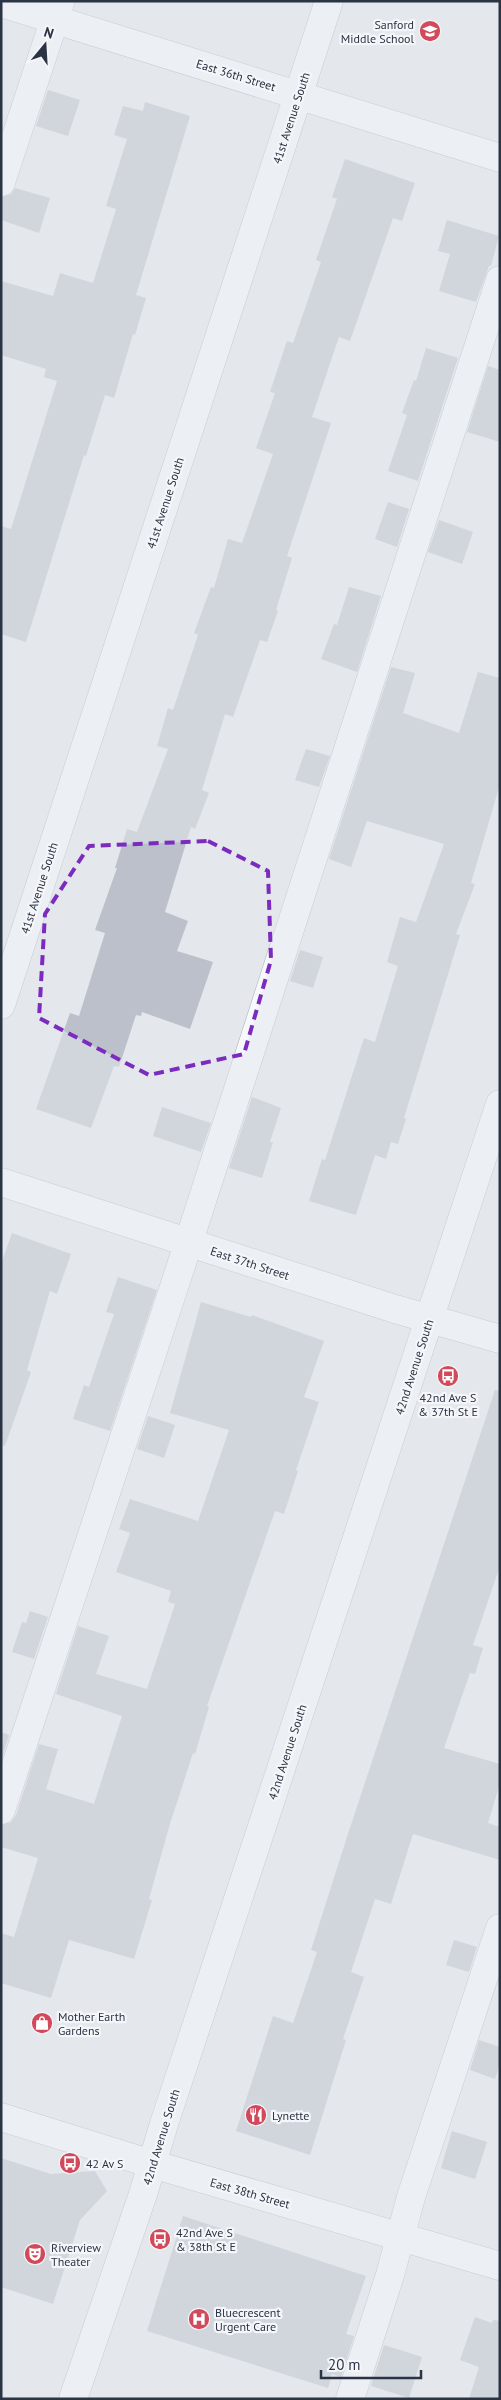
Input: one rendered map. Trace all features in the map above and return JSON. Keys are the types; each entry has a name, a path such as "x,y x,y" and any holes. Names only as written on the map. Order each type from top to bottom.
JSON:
{"street":[{"name":"41st Avenue South","path":"1,1004 329,1"},
{"name":"East 36th Street","path":"1,3 58,10 298,94 500,158"},
{"path":"1,182 58,10"},
{"path":"1,1810 500,280"},
{"name":"42nd Avenue South","path":"72,2399 152,2164 500,1104"},
{"name":"East 37th Street","path":"1,1182 395,1309 500,1339"},
{"path":"350,2399 401,2236 411,2197 500,1928"},
{"name":"East 38th Street","path":"1,2117 152,2164 500,2266"}],"highlighted area":[{"path":"208,841 268,871 271,960 244,1054 149,1075 39,1018 45,914 89,846"}],"building":[{"path":"48,90 80,100 68,136 36,126"},
{"path":"145,102 190,116 136,295 146,298 135,335 133,334 114,398 105,395 86,456 84,455 26,642 1,634 1,526 11,529 57,381 44,377 46,369 1,355 1,281 53,296 60,273 93,283 116,209 106,206 127,139 114,135 123,106 143,111"},
{"path":"345,159 415,183 402,221 393,218 350,341 339,337 312,417 331,423 287,556 292,558 276,610 278,611 267,642 260,640 233,717 225,714 202,790 209,793 195,829 191,827 165,912 188,921 177,951 213,962 190,1029 142,1012 141,1016 136,1015 119,1067 114,1066 91,1128 36,1109 70,1013 79,1016 105,933 95,930 117,868 115,868 127,829 137,832 168,749 157,746 168,708 173,710 198,635 194,633 211,587 214,588 228,539 242,543 273,454 256,448 275,393 270,392 287,341 293,343 321,262 316,260 337,199 332,197"},
{"path":"15,188 50,198 39,233 1,220 1,197 11,194"},
{"path":"447,220 499,236 491,266 489,266 476,302 439,291 450,254 438,251"},
{"path":"426,348 458,358 418,481 388,471 407,415 402,413 414,380 416,381"},
{"path":"488,366 500,370 500,442 467,432"},
{"path":"388,502 409,509 397,547 375,539"},
{"path":"439,520 473,532 462,564 428,552"},
{"path":"349,587 381,596 357,672 321,659 334,624 337,625"},
{"path":"391,667 415,673 403,713 459,733 478,672 500,678 500,784 471,883 475,884 456,934 460,935 404,1118 406,1119 398,1144 391,1142 386,1159 375,1155 356,1215 309,1201 322,1159 325,1160 364,1038 375,1042 398,966 387,962 400,917 416,922 444,844 367,821 351,867 329,859"},
{"path":"306,749 330,756 319,787 295,780"},
{"path":"300,950 323,957 313,988 290,981"},
{"path":"252,1097 281,1108 270,1142 273,1142 262,1178 229,1168"},
{"path":"162,1107 211,1123 201,1152 153,1136"},
{"path":"12,1233 71,1254 57,1294 50,1291 27,1370 31,1372 5,1446 1,1445 1,1264"},
{"path":"118,1277 157,1290 110,1431 73,1419 84,1385 89,1387 114,1314 106,1312"},
{"path":"201,1302 251,1317 252,1315 324,1341 304,1397 319,1402 296,1470 298,1471 284,1514 275,1511 207,1706 209,1707 195,1754 193,1753 169,1827 149,1899 152,1900 134,1959 69,1940 51,1998 1,1983 1,1933 14,1937 38,1858 1,1847 1,1825 11,1822 16,1815 39,1744 58,1749 46,1789 94,1804 122,1716 56,1694 78,1626 109,1636 96,1674 147,1689 175,1604 168,1602 171,1591 116,1572 130,1533 119,1529 130,1499 198,1521 229,1430 170,1413"},
{"path":"495,1390 500,1391 500,1566 473,1645 483,1648 475,1674 470,1673 444,1748 500,1764 500,1783 488,1823 500,1827 500,1860 413,1834 391,1904 375,1899 351,1972 364,1977 343,2039 346,2040 310,2155 236,2131 273,2016 293,2023 317,1952 311,1950 345,1843"},
{"path":"148,1416 175,1425 164,1458 137,1449"},
{"path":"30,1611 48,1617 34,1659 12,1652 22,1622 26,1623"},
{"path":"1,1732 9,1735 1,1760"},
{"path":"454,1940 477,1947 469,1972 446,1965"},
{"path":"479,2040 500,2047 500,2063 495,2079 470,2070"},
{"path":"452,2131 487,2142 475,2179 441,2168"},
{"name":"Riverview Theater","path":"1,2158 51,2174 95,2171 107,2191 80,2220 53,2304 1,2287"},
{"path":"183,2216 366,2276 346,2334 354,2336 341,2377 332,2374 328,2388 147,2331"},
{"path":"475,2317 492,2323 493,2320 500,2321 500,2399 469,2399 479,2367 460,2360"},
{"path":"384,2345 422,2357 409,2398 371,2386"}],"place":[{"name":"Sanford Middle School","path":"430,31"},
{"name":"42nd Ave S & 37th St E","path":"448,1376"},
{"name":"Mother Earth Gardens","path":"42,2023"},
{"name":"Lynette","path":"256,2115"},
{"name":"42 Av S","path":"70,2163"},
{"name":"42nd Ave S & 38th St E","path":"160,2239"},
{"name":"Riverview Theater","path":"35,2254"},
{"name":"Bluecrescent Urgent Care","path":"199,2319"}]}
